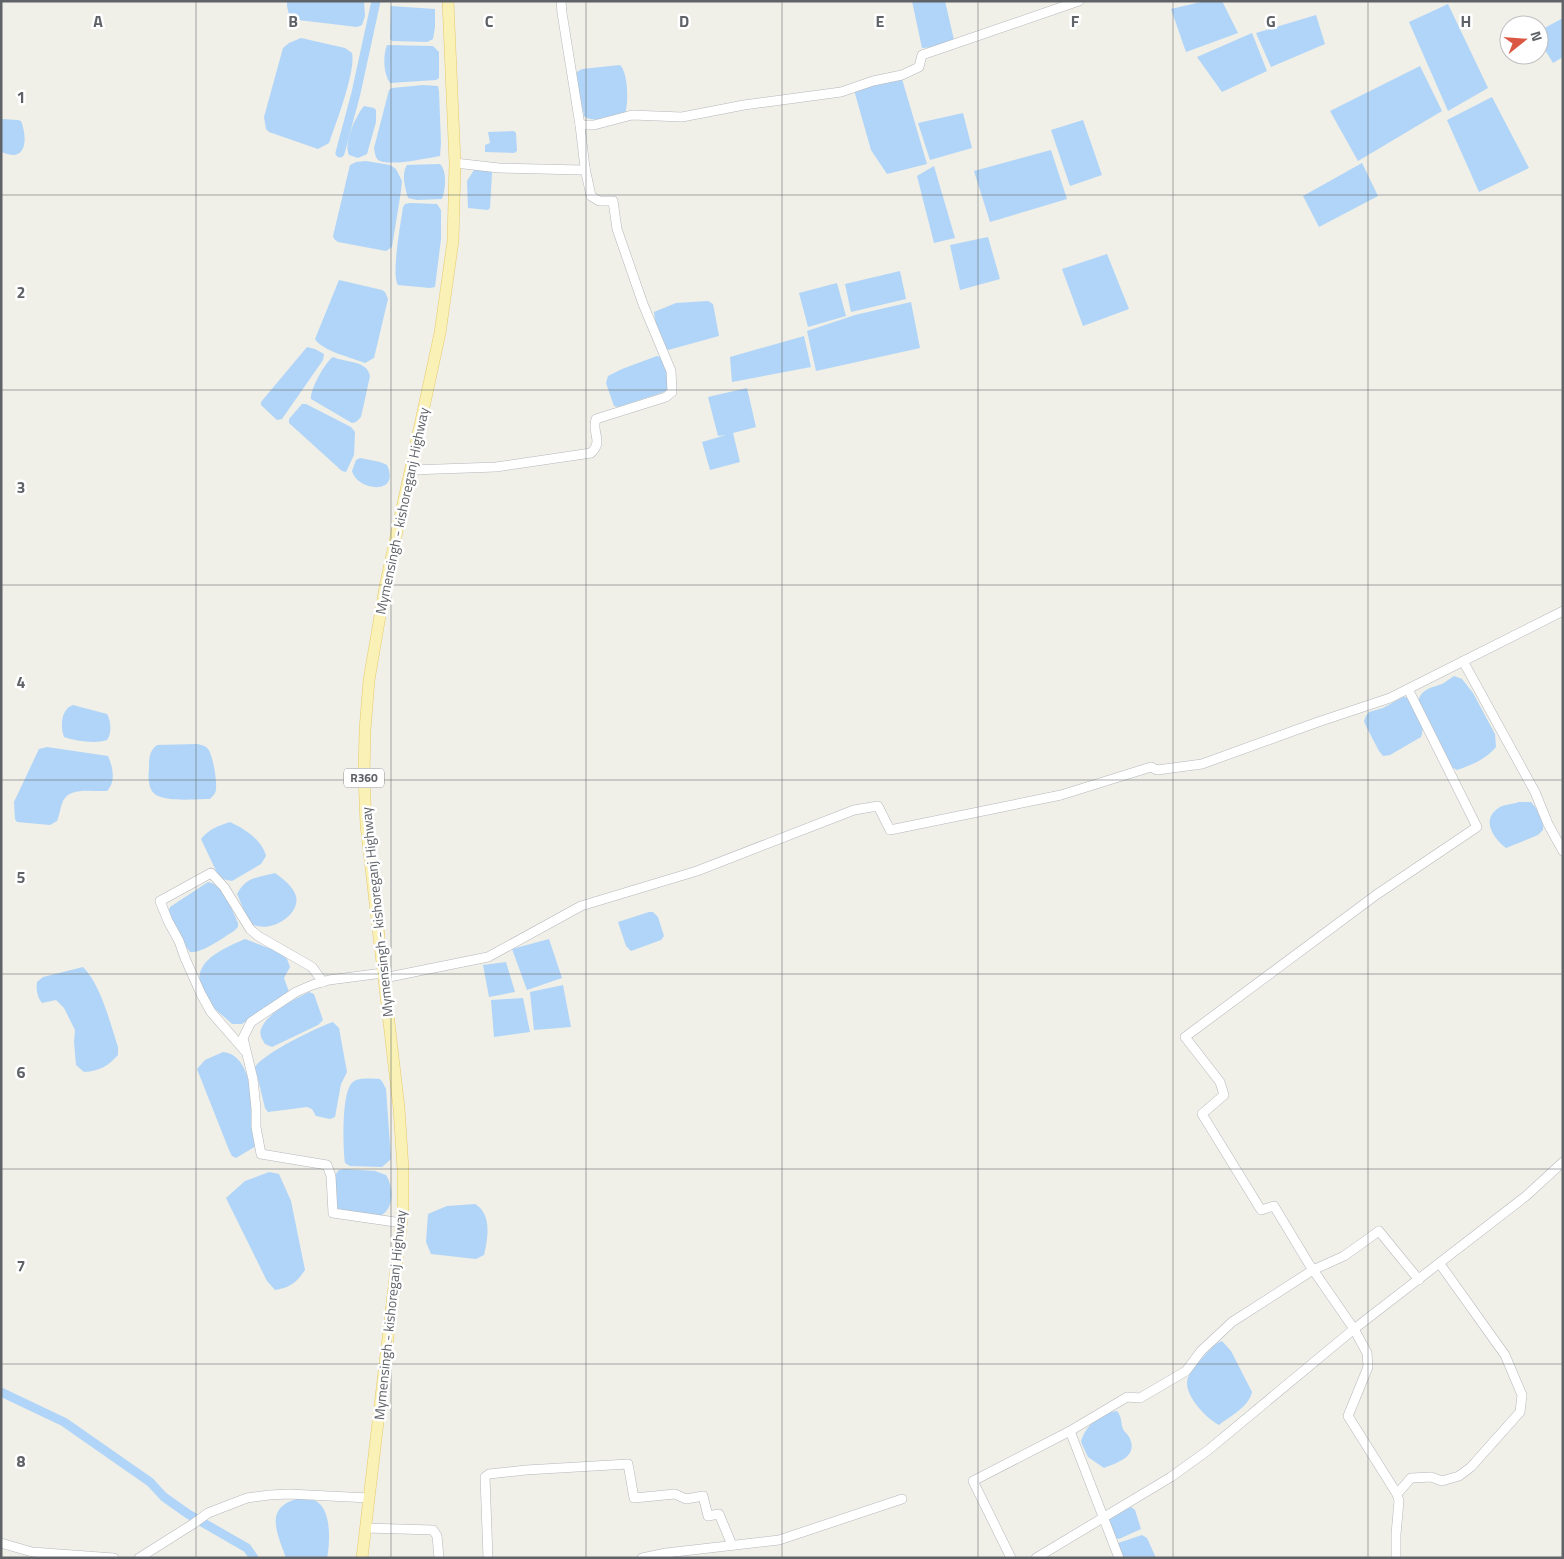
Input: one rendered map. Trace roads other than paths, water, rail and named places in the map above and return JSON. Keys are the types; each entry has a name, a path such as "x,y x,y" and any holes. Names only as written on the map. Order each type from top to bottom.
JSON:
{"main road":[{"name":"Mymensingh - kishoreganj Highway","path":"362,1558 402,1223 403,1160 399,1108 366,825 365,730 369,680 385,587 440,333 446,293 454,218 456,163 448,1"}],"street":[{"path":"411,470 496,467 591,452 598,444 594,422 596,419 666,397 672,392 671,371 643,304 620,238 613,201 599,200 591,196 585,168 561,1"},
{"path":"580,125 594,125 632,115 682,116 735,106 841,92 873,81 902,75 919,67 922,55 1079,1"},
{"path":"456,163 499,168 582,170 585,168"},
{"path":"402,1223 332,1214 331,1176 327,1165 261,1154 256,1128 253,1078 242,1038 251,1022 296,992 324,982 383,975 488,957 581,906 697,871 854,810 878,806 890,830 1061,795 1151,766 1158,770 1202,764 1390,698 1563,611"},
{"path":"1463,661 1535,792 1548,824 1563,850"},
{"path":"1396,1558 1399,1501 1397,1494 1348,1416 1368,1367 1366,1353 1354,1329 1313,1270 1274,1206 1261,1210 1202,1114 1224,1095 1220,1082 1185,1037 1376,895 1477,827 1408,689"},
{"path":"245,1052 211,1012 200,994 184,958 179,940 168,922 160,901 212,872 224,887 250,929 258,936 312,967 324,982"},
{"path":"1036,1558 1171,1477 1207,1451 1354,1329 1526,1196 1563,1162"},
{"path":"1011,1558 973,1480 1070,1431 1127,1397 1140,1398 1186,1371 1201,1351 1232,1322 1313,1270 1344,1256 1380,1231 1419,1280"},
{"path":"1397,1494 1411,1478 1431,1477 1442,1481 1459,1476 1471,1467 1520,1412 1522,1395 1505,1355 1440,1264"},
{"path":"1070,1431 1119,1558"},
{"path":"488,1558 485,1478 489,1474 628,1464 634,1498 675,1494 686,1499 702,1496 708,1516 719,1514 732,1546"},
{"path":"139,1558 208,1513 247,1498 269,1495 314,1494 369,1498"},
{"path":"642,1558 666,1553 779,1540 902,1499"},
{"path":"366,1528 433,1530 437,1536 439,1558"},
{"path":"1,1544 32,1552 114,1558"}],"water":[{"path":"287,1 364,1 365,16 362,25 357,27 290,19"},
{"path":"912,1 945,1 954,40 938,47 922,48"},
{"path":"1205,1 1222,1 1238,33 1186,52 1171,9"},
{"path":"1448,4 1488,88 1448,111 1409,22"},
{"path":"391,6 435,9 433,39 427,42 392,41 390,39"},
{"path":"1316,15 1325,44 1271,67 1256,33"},
{"path":"1563,18 1563,57 1553,63 1549,56 1549,26"},
{"path":"1252,33 1267,71 1222,92 1197,57"},
{"path":"301,38 345,48 352,53 351,72 345,97 329,143 318,149 269,132 266,129 264,117 283,48"},
{"path":"387,45 433,46 439,52 439,78 436,80 390,83 384,64"},
{"path":"620,65 625,74 627,88 625,114 598,119 584,116 576,77 577,72 582,69"},
{"path":"1420,66 1442,111 1358,161 1330,111"},
{"path":"902,79 927,164 887,174 871,150 854,90"},
{"path":"423,85 438,86 440,156 390,163 378,160 374,148 389,90 392,88"},
{"path":"1492,97 1529,168 1479,192 1447,120"},
{"path":"364,106 376,110 376,122 367,154 358,158 349,155 348,144 354,123"},
{"path":"963,113 972,148 930,160 918,123"},
{"path":"1,119 21,121 25,141 19,153 12,155 1,152"},
{"path":"1083,120 1102,175 1070,186 1051,130"},
{"path":"514,131 516,133 517,151 514,153 485,152 485,145 490,143 488,132"},
{"path":"1051,150 1067,199 990,222 974,171"},
{"path":"366,161 390,165 396,169 402,181 392,247 386,251 338,242 333,236 350,165"},
{"path":"1362,163 1378,196 1319,227 1303,196"},
{"path":"440,164 444,171 445,180 442,199 417,200 408,198 404,176 407,165"},
{"path":"934,166 955,238 934,243 917,176"},
{"path":"474,170 491,170 490,208 488,210 468,208 467,181"},
{"path":"405,204 437,204 441,210 441,239 435,287 398,285 396,279 396,260 403,207"},
{"path":"988,237 1000,279 960,290 950,245"},
{"path":"1107,254 1129,309 1083,326 1062,269"},
{"path":"900,271 906,299 851,312 845,284"},
{"path":"339,280 382,290 388,299 374,358 365,363 331,351 315,339"},
{"path":"837,283 846,316 808,327 799,293"},
{"path":"708,301 713,304 719,336 668,350 658,332 654,312 676,303"},
{"path":"911,302 920,348 816,371 807,331 855,315"},
{"path":"804,336 811,367 732,382 730,357"},
{"path":"307,347 324,354 323,360 282,419 277,420 261,405 261,402"},
{"path":"657,356 663,358 667,368 669,388 664,392 618,407 614,406 606,383 608,376"},
{"path":"333,357 365,367 370,376 361,417 356,422 352,423 311,399 319,376"},
{"path":"747,388 756,427 733,433 740,462 710,470 702,442 726,435 718,436 708,397"},
{"path":"302,404 306,404 351,427 355,432 354,455 346,472 342,471 289,423 289,419"},
{"path":"360,458 387,465 390,475 388,482 383,486 369,486 356,478 352,471 356,460"},
{"path":"1454,676 1462,679 1473,693 1495,734 1496,747 1478,761 1457,770 1450,766 1418,703 1424,691 1444,683"},
{"path":"1406,697 1419,716 1422,726 1421,737 1390,755 1383,756 1364,721 1369,712 1383,708"},
{"path":"73,705 107,714 110,734 107,740 86,742 64,737 62,718 66,710"},
{"path":"197,744 207,748 212,757 216,785 212,797 210,799 190,800 168,799 153,793 149,783 149,762 154,747 157,745"},
{"path":"47,747 108,756 112,770 112,783 107,791 82,791 66,796 57,821 50,825 17,822 15,819 14,802 39,749"},
{"path":"1519,802 1531,802 1540,815 1543,830 1538,835 1506,848 1493,834 1490,823 1491,817 1500,807"},
{"path":"230,822 257,840 266,856 261,864 232,881 222,879 218,875 201,839 211,830"},
{"path":"275,873 293,889 296,896 296,904 288,917 280,922 264,927 256,926 249,922 237,894 249,881"},
{"path":"208,882 223,892 233,911 238,927 206,948 190,952 182,941 168,913 170,907"},
{"path":"653,912 658,917 664,936 661,940 631,951 626,946 618,922"},
{"path":"245,939 279,952 287,959 290,967 284,978 289,992 242,1024 232,1024 209,1003 201,987 199,977 202,968 215,954"},
{"path":"549,939 562,978 527,990 512,949"},
{"path":"506,962 515,992 489,997 483,965"},
{"path":"83,967 100,994 118,1047 118,1055 107,1065 84,1072 76,1065 75,1030 64,1008 56,1000 42,1003 38,996 37,987 37,982 43,977"},
{"path":"563,985 571,1027 534,1030 530,992"},
{"path":"309,992 314,994 323,1020 318,1025 272,1047 265,1044 260,1033 269,1017 296,998"},
{"path":"523,998 530,1032 494,1037 491,1000"},
{"path":"333,1022 339,1028 347,1072 341,1084 335,1117 330,1119 316,1116 312,1109 307,1107 268,1112 265,1108 255,1067 260,1061 279,1048"},
{"path":"223,1052 234,1056 242,1064 251,1091 253,1107 256,1146 236,1158 232,1156 229,1150 197,1069 205,1060"},
{"path":"359,1079 380,1079 386,1089 391,1159 382,1167 350,1166 345,1163 343,1133 346,1096 349,1087"},
{"path":"339,1170 375,1171 386,1175 391,1186 391,1198 388,1209 384,1214 378,1217 337,1211 335,1175"},
{"path":"269,1172 279,1174 291,1201 305,1270 293,1284 275,1290 267,1281 226,1198 245,1181"},
{"path":"475,1204 480,1208 486,1220 487,1241 484,1255 476,1259 431,1254 426,1242 428,1214 447,1206"},
{"path":"1222,1341 1231,1351 1252,1392 1243,1407 1219,1425 1208,1417 1193,1400 1187,1382 1196,1364 1217,1343"},
{"path":"1117,1411 1123,1429 1129,1436 1132,1445 1131,1450 1124,1458 1104,1468 1088,1457 1081,1442 1086,1431 1094,1421 1105,1414"},
{"path":"300,1498 316,1501 325,1512 329,1527 327,1558 286,1558 277,1529 277,1514 281,1507"},
{"path":"1131,1507 1135,1510 1141,1529 1119,1539 1116,1538 1108,1519"},
{"path":"1142,1535 1147,1538 1156,1558 1122,1558 1118,1543"}],"waterway":[{"path":"340,153 356,93 376,1"},
{"path":"1,1392 64,1422 150,1482 164,1497 188,1514 247,1548 254,1558"}]}
